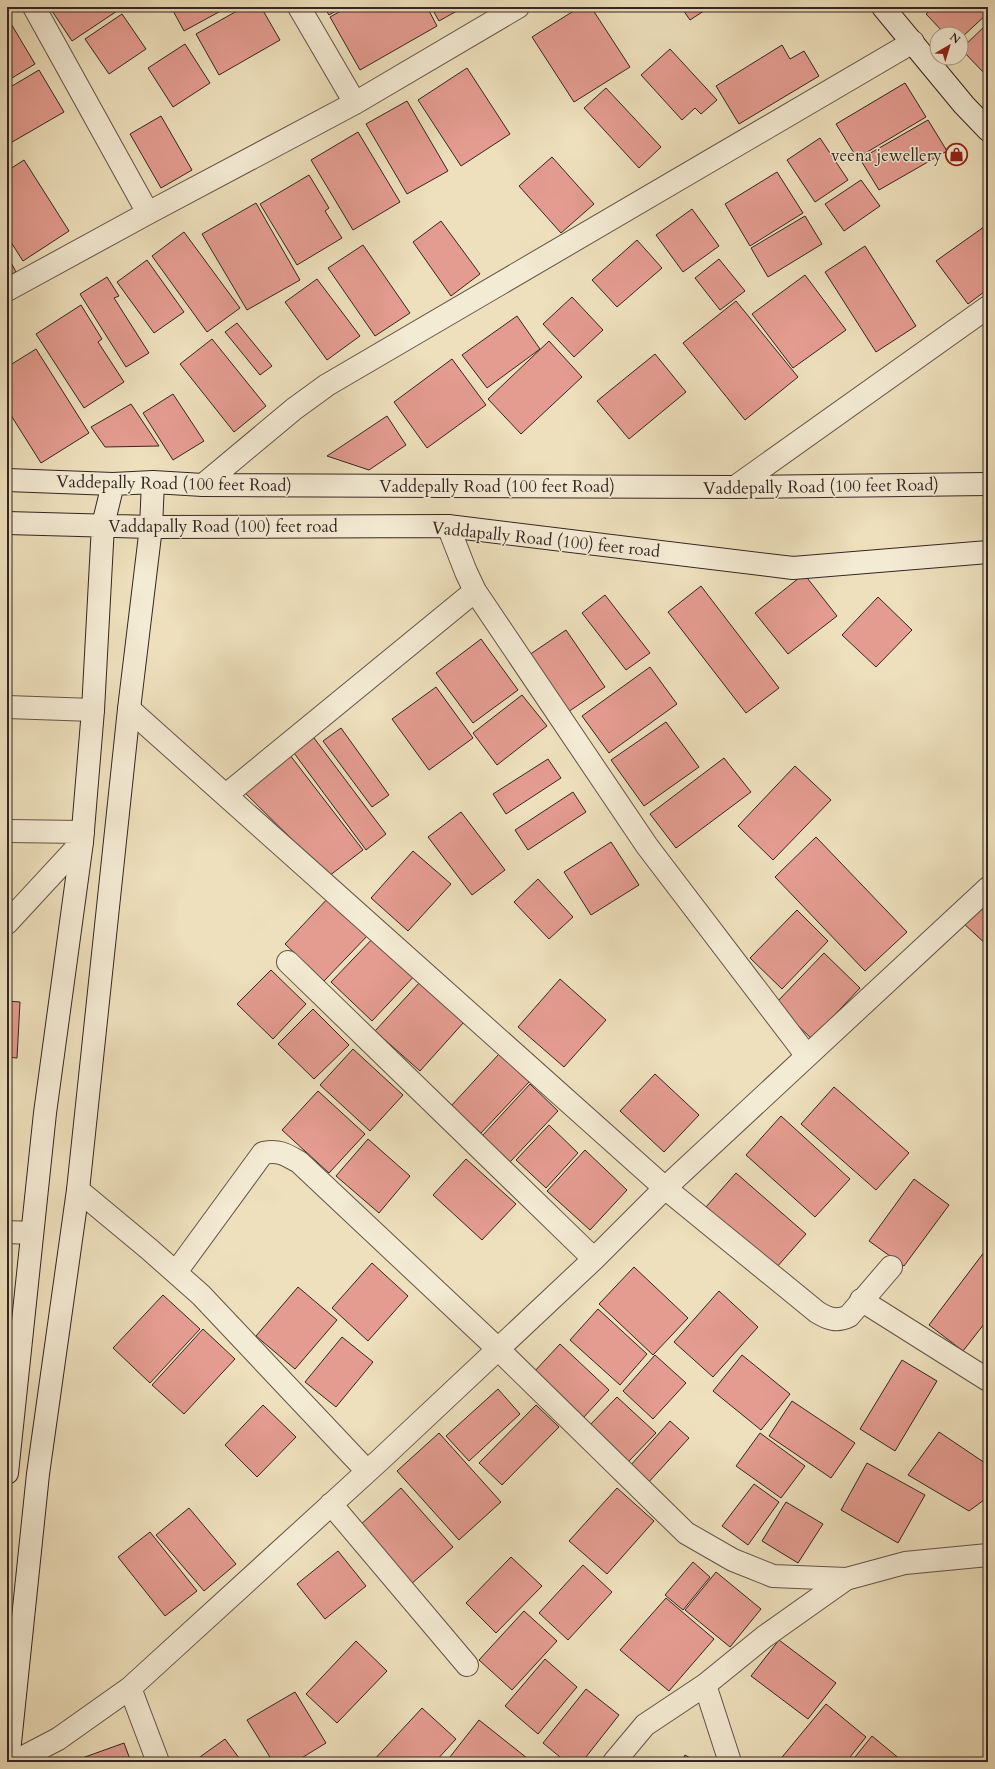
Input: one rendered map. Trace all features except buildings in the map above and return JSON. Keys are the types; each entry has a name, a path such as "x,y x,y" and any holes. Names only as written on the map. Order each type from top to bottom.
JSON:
{"street":[{"path":"34,7 148,213"},
{"path":"299,7 355,103"},
{"path":"7,290 355,103 518,7"},
{"path":"883,7 964,105 988,130"},
{"path":"203,485 294,409 327,384 913,42"},
{"path":"735,487 988,307"},
{"name":"Vaddepally Road (100 feet Road)","path":"7,480 113,484 153,482 203,485 735,487 988,484"},
{"path":"8,1762 38,1474 78,1190 129,709 151,527 153,482"},
{"path":"7,1473 12,1368 32,1233 45,1113 83,837 93,710 103,525 113,484"},
{"name":"Vaddapally Road (100) feet road","path":"7,523 151,527 448,526 793,568 988,552"},
{"path":"448,526 475,591 488,608 647,846 807,1056"},
{"path":"226,795 475,591"},
{"path":"7,707 93,710"},
{"path":"129,709 665,1188 827,1318 840,1320 849,1316 861,1300 891,1267"},
{"path":"7,831 83,837"},
{"path":"7,923 83,837"},
{"path":"14,1762 58,1739 130,1688 498,1349 594,1259 665,1188 988,888"},
{"path":"288,962 594,1259"},
{"path":"176,1272 263,1153 273,1151 282,1153 299,1162 498,1349 686,1533 733,1560 773,1576 846,1579 905,1563 988,1555"},
{"path":"78,1190 201,1294 367,1471"},
{"path":"7,1232 32,1233"},
{"path":"861,1300 988,1380"},
{"path":"331,1504 467,1665"},
{"path":"614,1762 645,1725 705,1685 764,1636 846,1579"},
{"path":"705,1685 730,1762"},
{"path":"130,1688 158,1762"}],"place":[{"name":"veena jewellery","path":"957,155"}]}
